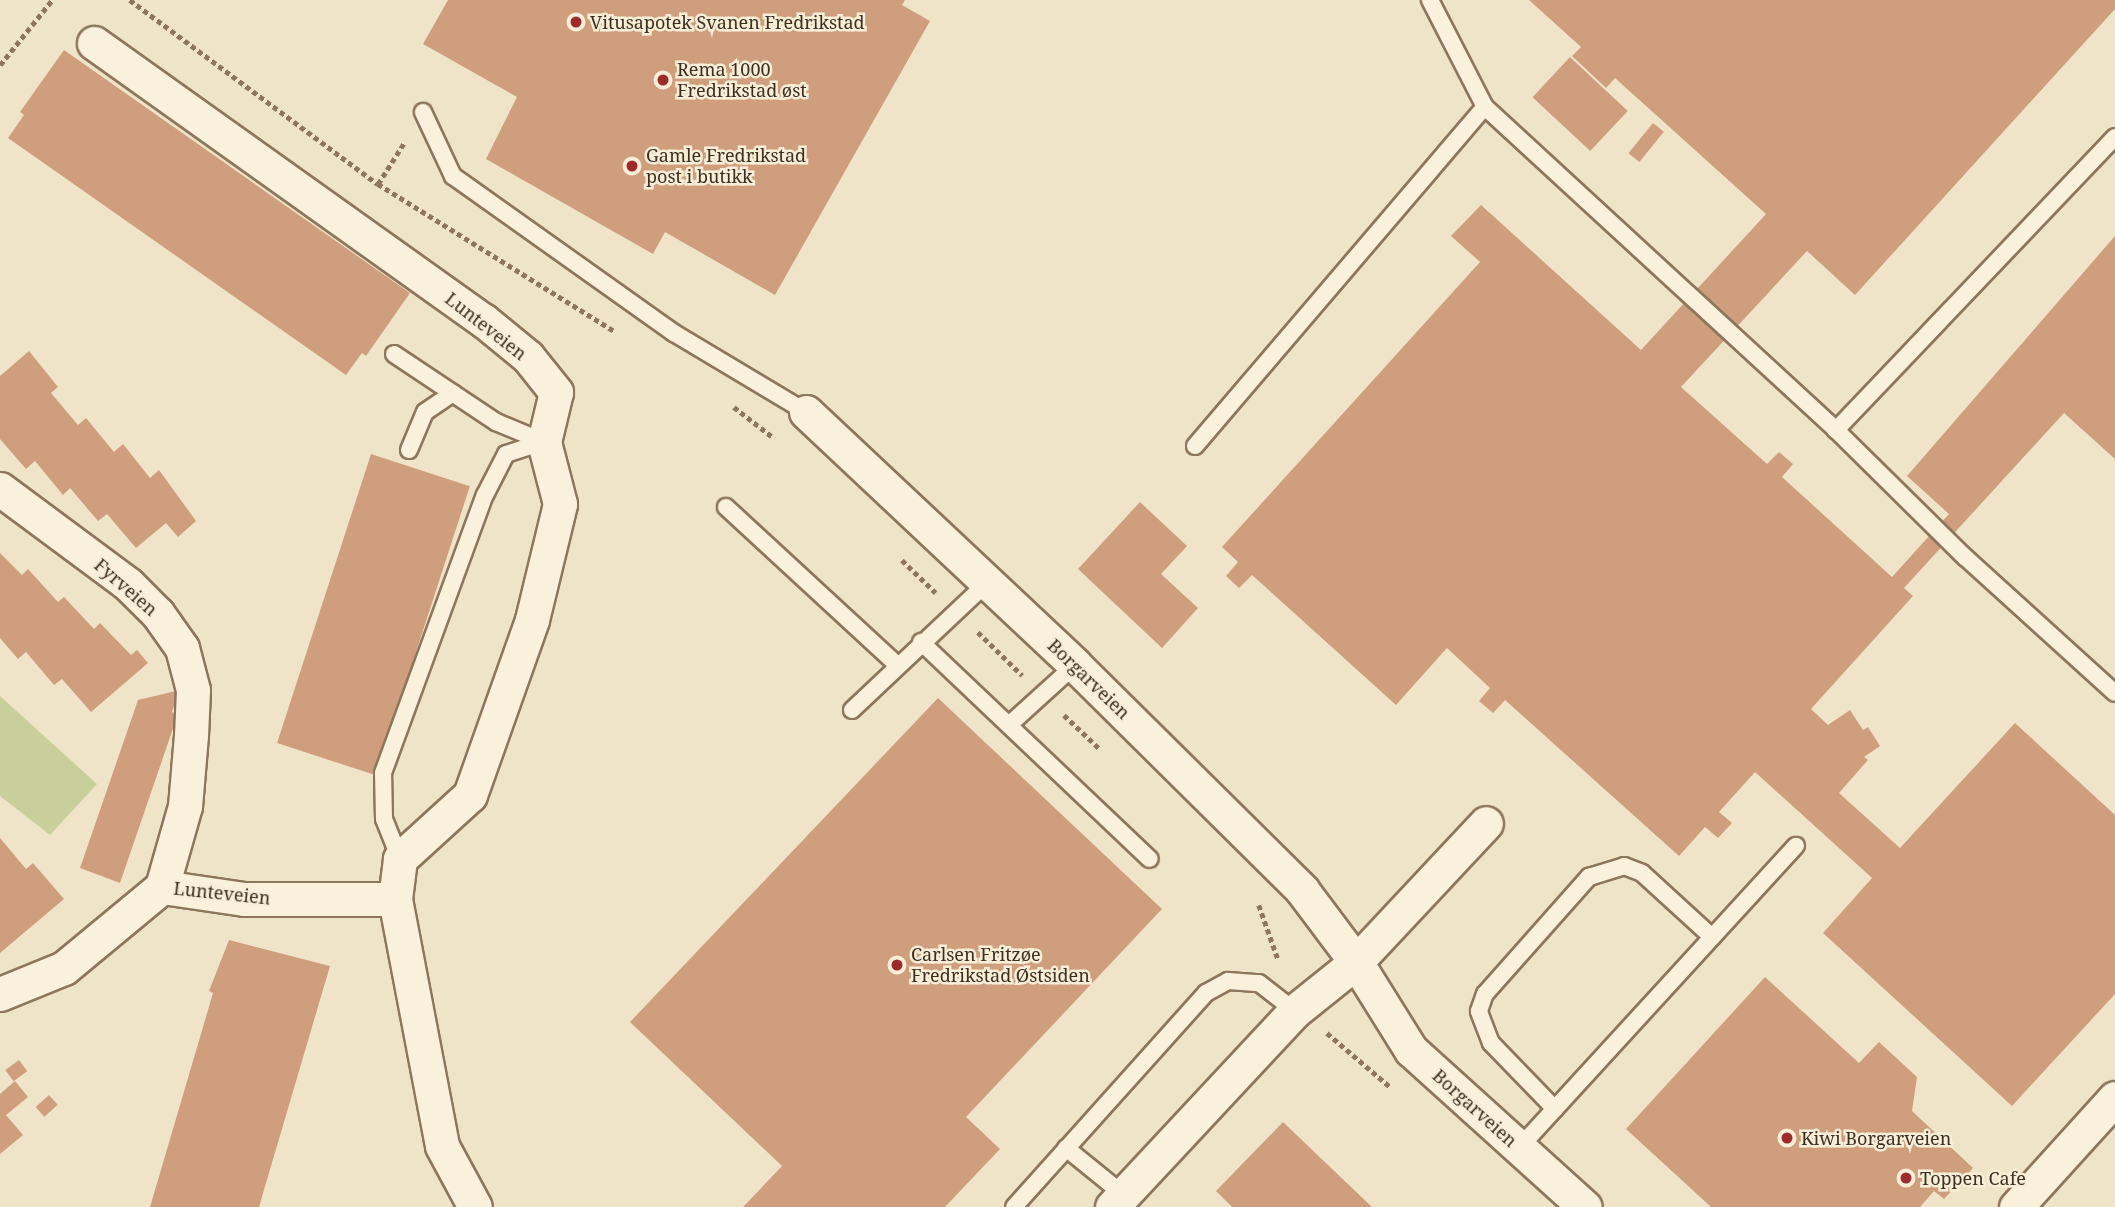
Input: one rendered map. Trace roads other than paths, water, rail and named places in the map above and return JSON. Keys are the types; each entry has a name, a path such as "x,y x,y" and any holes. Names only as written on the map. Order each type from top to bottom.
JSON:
{"street":[{"name":"Lunteveien","path":"94,43 528,357 556,391 544,442 560,504 532,620 470,795 400,859"},
{"name":"Borgarveien","path":"806,412 1075,665 1302,890 1356,961 1411,1050 1585,1207"},
{"name":"Fyrveien","path":"0,489 128,584 158,614 181,648 193,690 186,806 162,887"},
{"path":"1118,1201 1295,1011 1356,961 1486,823"},
{"path":"400,859 395,899 442,1146 475,1207"},
{"name":"Lunteveien","path":"0,994 64,968 162,887 244,899 395,899"},
{"path":"2016,1207 2115,1098"}],"lane":[{"path":"1430,0 1485,107 1836,430 1965,557 2115,693"},
{"path":"1195,446 1485,107"},
{"path":"423,112 453,176 674,333 806,412"},
{"path":"1836,430 2115,137"},
{"path":"394,354 496,422 544,442"},
{"path":"409,450 425,412 453,393"},
{"path":"400,859 384,819 383,773 485,495 506,454 544,442"},
{"path":"726,507 897,665"},
{"path":"852,710 921,642 988,582"},
{"path":"921,642 1150,859"},
{"path":"1010,724 1075,665"},
{"path":"1519,1148 1796,846"},
{"path":"1555,1109 1491,1043 1479,1011 1485,994 1589,877 1624,866 1642,873 1712,937"},
{"path":"1014,1207 1206,993 1228,981 1259,983 1295,1011"},
{"path":"1066,1149 1118,1201"}],"place":[{"name":"Vitusapotek Svanen Fredrikstad","path":"576,22"},
{"name":"Rema 1000 Fredrikstad øst","path":"663,80"},
{"name":"Gamle Fredrikstad post i butikk","path":"632,166"},
{"name":"Carlsen Fritzøe Fredrikstad Østsiden","path":"897,965"},
{"name":"Kiwi Borgarveien","path":"1787,1138"},
{"name":"Toppen Cafe","path":"1906,1178"}]}
